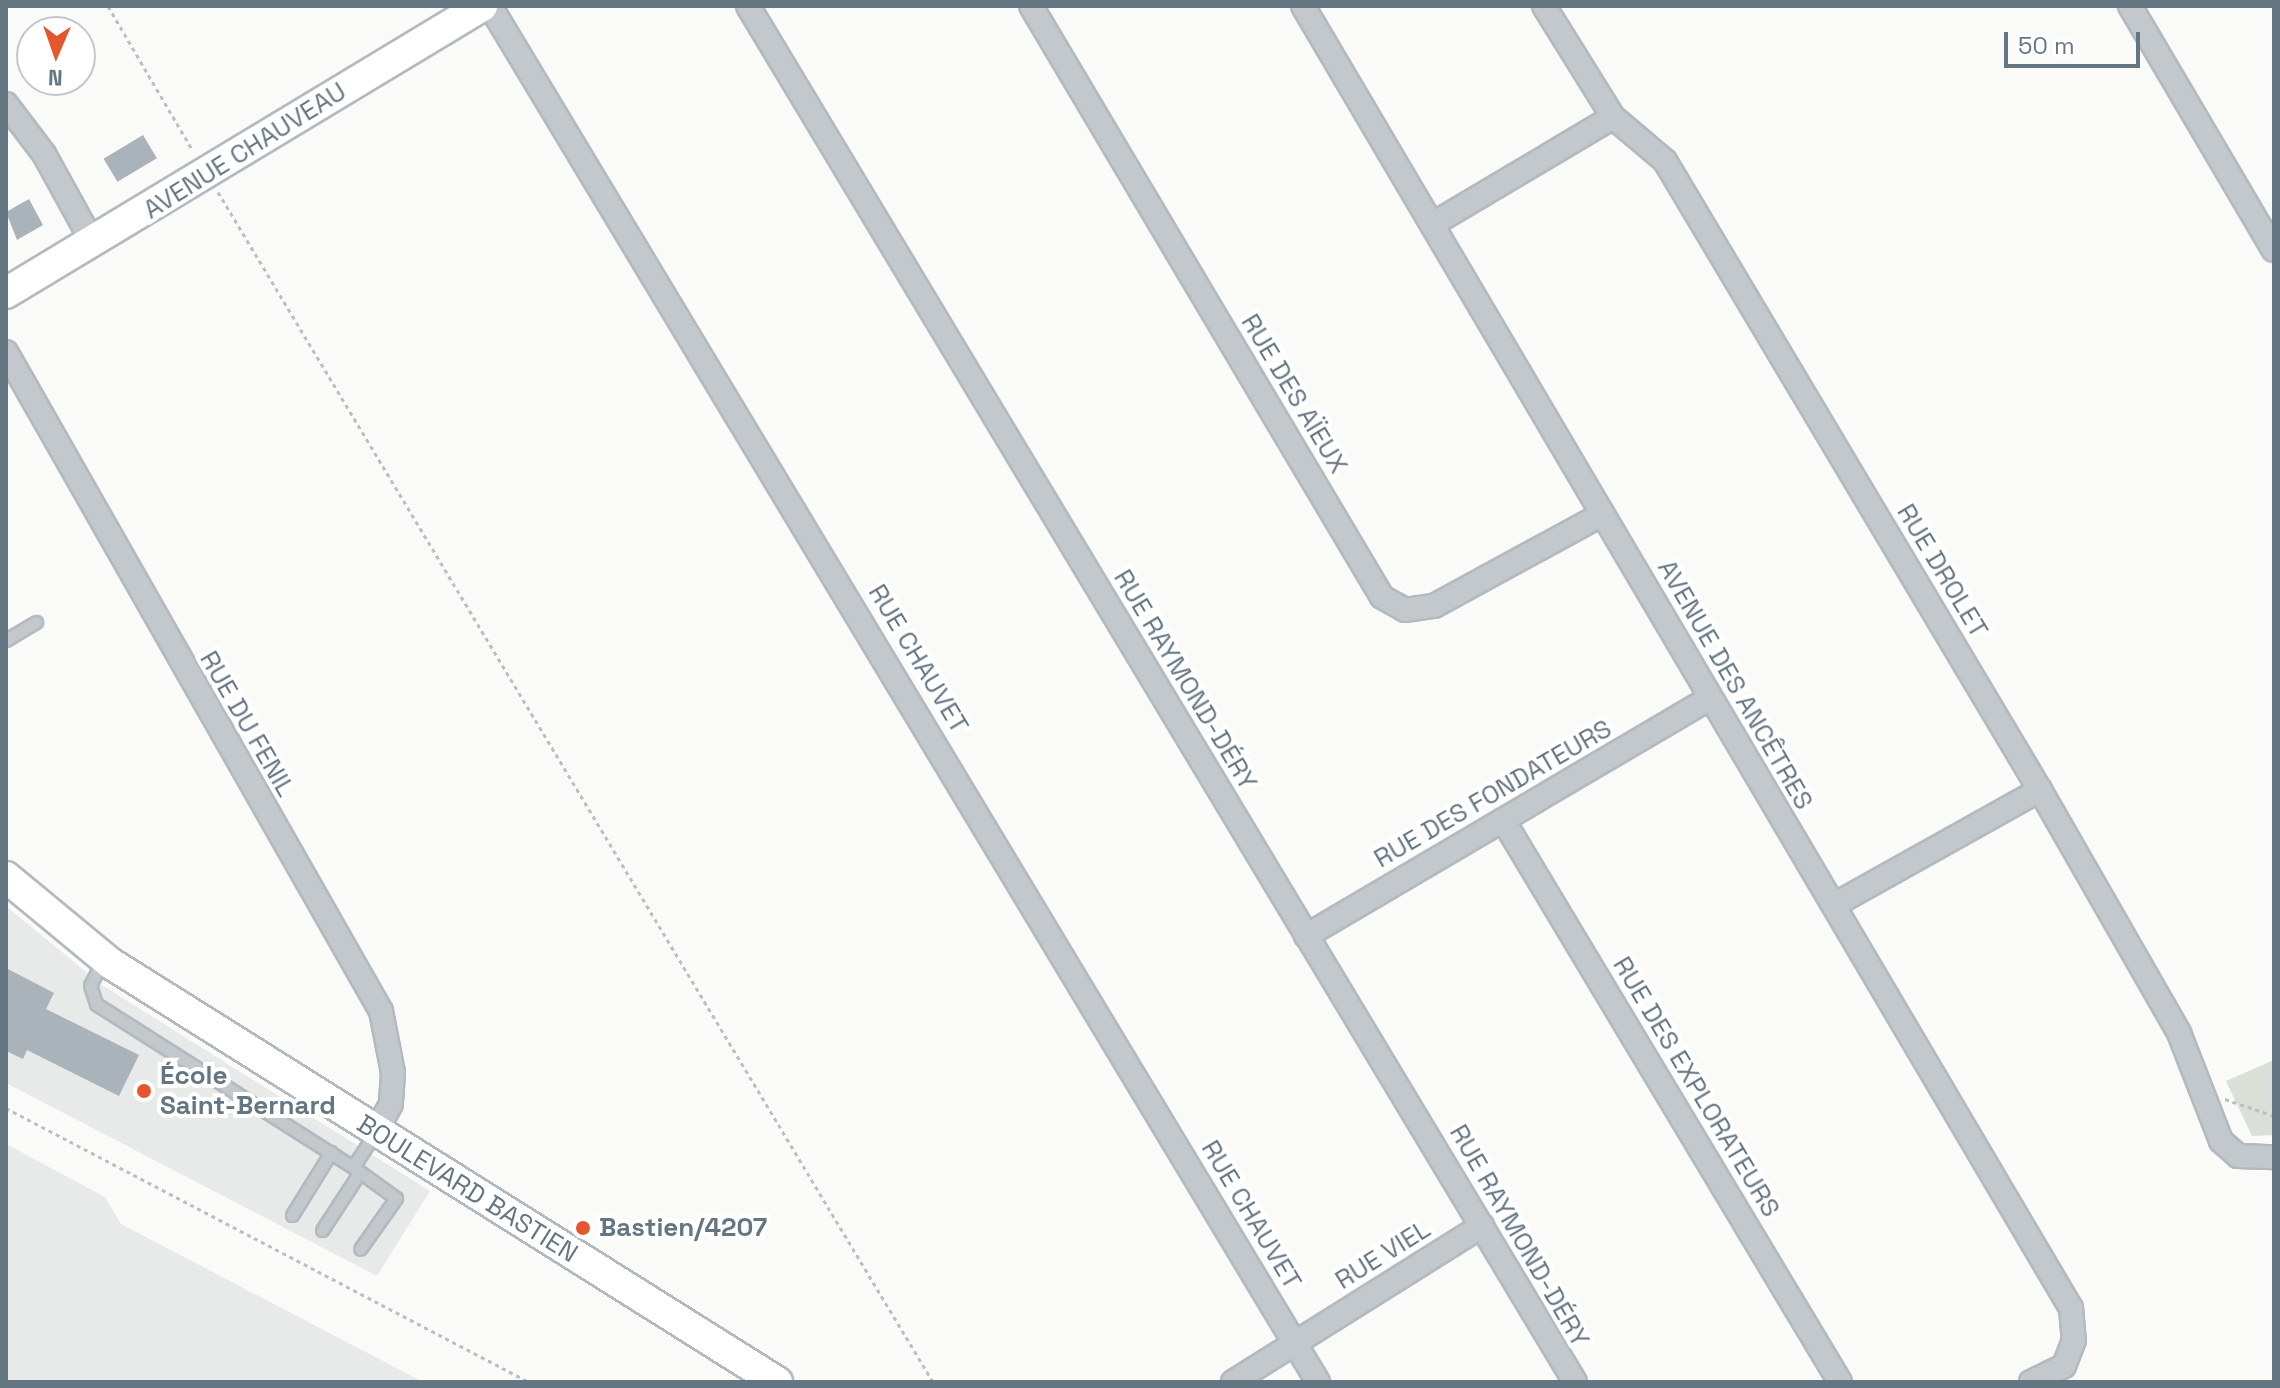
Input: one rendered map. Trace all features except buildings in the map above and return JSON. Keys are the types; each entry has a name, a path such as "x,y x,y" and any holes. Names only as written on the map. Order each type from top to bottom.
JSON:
{"main road":[{"name":"AVENUE CHAUVEAU","path":"6,293 207,175 482,6"},
{"name":"BOULEVARD BASTIEN","path":"6,877 104,958 375,1133 777,1382"}],"street":[{"name":"RUE CHAUVET","path":"490,6 1295,1343"},
{"name":"RUE RAYMOND-DÉRY","path":"748,6 1575,1382"},
{"name":"RUE DES AÏEUX","path":"1031,6 1382,597 1405,610 1434,606 1603,514"},
{"name":"AVENUE DES ANCÊTRES","path":"1303,6 2071,1308 2074,1340 2064,1366 2031,1382"},
{"name":"RUE DROLET","path":"1544,6 1613,117 1665,161 2040,790 2179,1033 2221,1141 2238,1156 2274,1157"},
{"path":"2130,6 2274,250"},
{"path":"6,104 44,154 93,243"},
{"path":"1433,224 1613,117"},
{"name":"RUE DU FENIL","path":"6,352 381,1011 393,1073 391,1104 375,1133"},
{"name":"RUE DES FONDATEURS","path":"1306,936 1709,699"},
{"path":"1834,905 2040,790"},
{"name":"RUE DES EXPLORATEURS","path":"1503,820 1840,1382"},
{"name":"RUE VIEL","path":"1233,1382 1482,1226"},
{"path":"1295,1343 1318,1382"}],"lane":[{"path":"6,640 36,622"},
{"path":"104,958 90,985 96,1004 331,1152 396,1198 360,1249"},
{"path":"322,1230 375,1133"},
{"path":"292,1215 331,1152"}],"path":[{"path":"108,6 933,1382"},
{"path":"2201,1091 2274,1116"},
{"path":"6,1108 529,1382"}],"shaded area":[{"name":"École Saint-Bernard","path":"6,906 102,985 430,1191 377,1276 6,1083"},
{"path":"2274,1060 2274,1135 2252,1136 2226,1081"},
{"path":"6,1144 105,1197 121,1224 423,1382 6,1382"}],"place":[{"name":"École Saint-Bernard","path":"144,1091"},
{"name":"Bastien/4207","path":"583,1228"}]}
